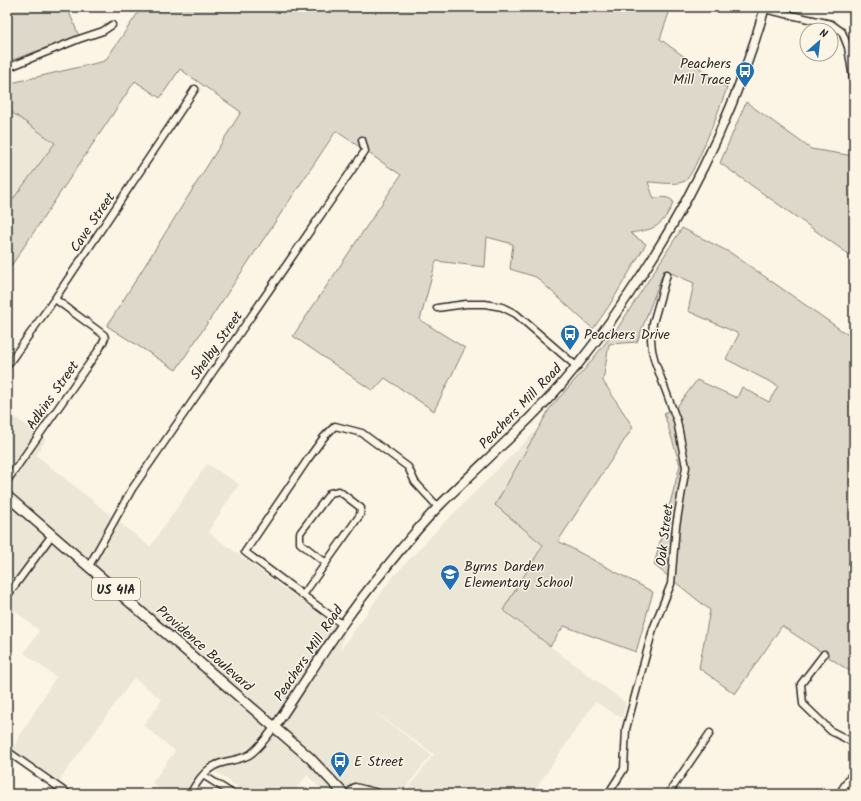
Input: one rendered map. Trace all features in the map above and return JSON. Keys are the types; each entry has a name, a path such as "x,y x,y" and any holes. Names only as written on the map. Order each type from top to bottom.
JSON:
{"highway":[{"name":"Providence Boulevard","path":"7,496 310,758 344,794"}],"main road":[{"name":"Peachers Mill Road","path":"274,728 343,625 379,576 438,507 544,403 576,366 615,315 660,248 676,220 722,127 741,79 764,8"}],"street":[{"path":"764,8 831,24 842,32 848,47 854,85"},
{"path":"7,68 103,31 112,25"},
{"name":"Cave Street","path":"7,366 55,299 195,89"},
{"name":"Shelby Street","path":"89,566 132,489 365,151 362,140"},
{"name":"Oak Street","path":"608,794 624,769 626,729 653,629 670,584 676,526 686,467 677,421 652,350 651,339 653,322 667,274"},
{"name":"Adkins Street","path":"7,481 105,338 104,335 55,299"},
{"path":"437,308 466,304 485,304 502,307 516,314 576,366"},
{"path":"343,625 245,552 324,437 334,426 362,433 408,467 415,482 438,507"},
{"path":"303,595 326,563 360,515 361,508 339,491 330,493 300,533 299,538 300,543 326,563"},
{"path":"7,596 52,535"},
{"path":"824,654 801,684 803,704 831,731 854,743"},
{"path":"190,794 203,775 215,765 249,755 274,728"},
{"path":"668,794 710,734"},
{"path":"7,751 68,794"},
{"path":"839,794 854,771"},
{"path":"203,775 233,794"},
{"path":"347,794 355,787 378,794"}],"shaded area":[{"path":"7,7 67,7 79,36 7,62"},
{"path":"142,7 671,7 660,39 727,88 708,138 695,166 685,181 677,183 648,182 654,199 662,197 668,198 673,201 672,206 664,219 656,226 647,230 630,233 646,244 609,306 593,329 536,277 510,269 513,244 487,237 485,267 436,261 420,320 465,348 434,411 385,378 373,391 293,336 401,175 336,131 176,370 107,326 241,112 180,69 160,98 135,81 7,272 7,207 55,143 7,109 7,84 105,61"},
{"path":"746,102 811,149 854,156 854,258 720,163"},
{"path":"7,109 55,143 7,207"},
{"path":"682,228 731,253 854,339 854,674 782,626 735,694 699,668 710,610 654,565 680,465 664,413 676,408 697,380 737,398 742,387 769,402 778,386 726,359 739,334 688,311 694,283 664,270 637,342 609,344 603,381 633,427 558,541 653,592 636,652 564,626 550,646 503,610 543,545 495,505 550,408 584,370 619,326"},
{"path":"7,412 46,439 36,455 150,547 207,464 239,484 208,532 345,633 339,652 391,579 435,532 543,424 604,464 504,612 626,703 622,718 595,702 532,794 490,794 485,791 483,794 404,794 434,754 369,708 431,755 401,794 326,794 307,775 293,794 248,794 216,772 200,770 184,794 167,794 152,783 175,751 143,725 162,700 134,678 59,781 12,749 56,677 24,653 39,631 7,604"}],"place":[{"name":"Peachers Mill Trace","path":"745,88"},
{"name":"Peachers Drive","path":"570,351"},
{"name":"Byrns Darden Elementary School","path":"450,591"},
{"name":"E Street","path":"340,778"}]}
